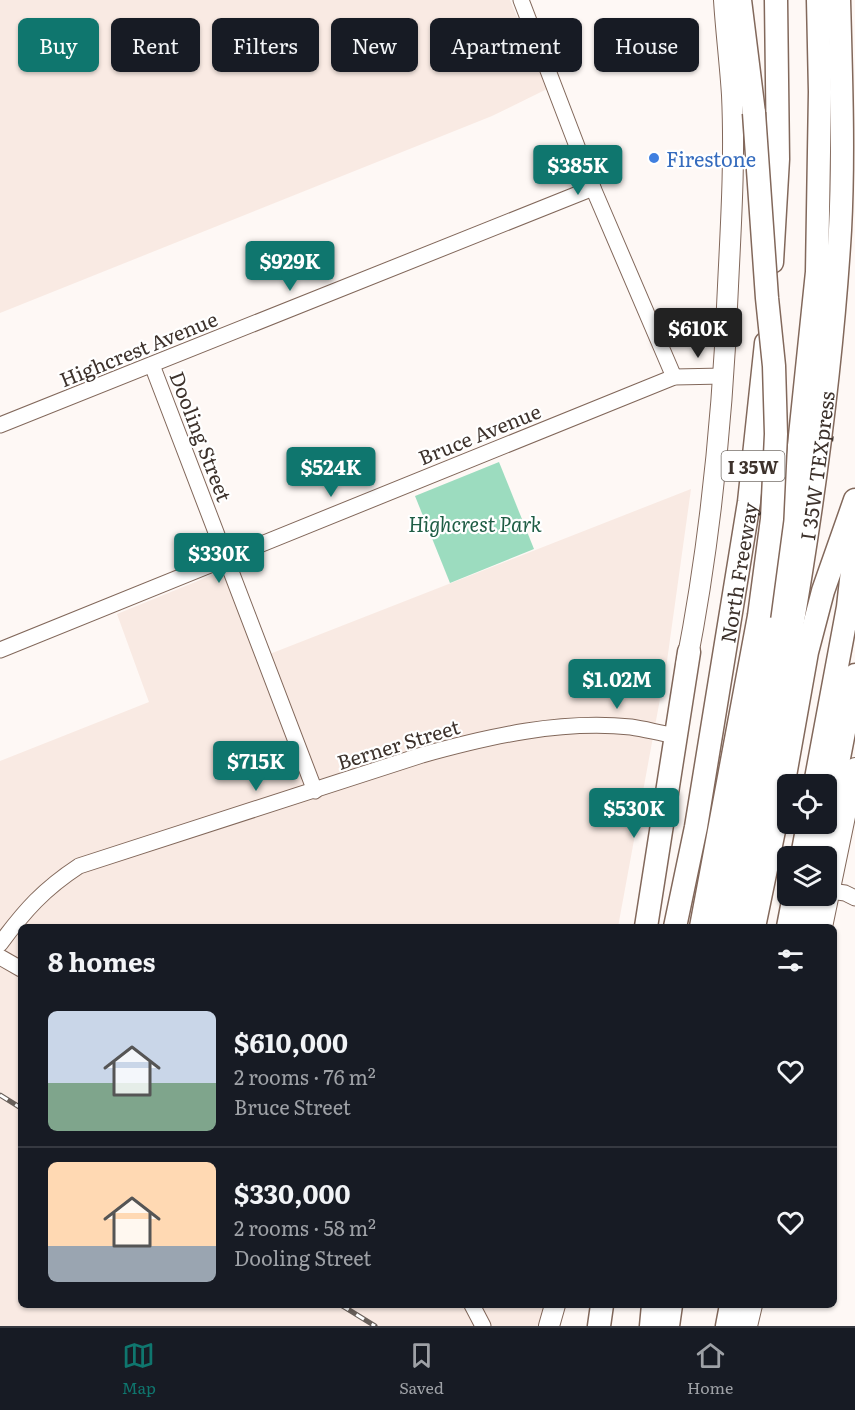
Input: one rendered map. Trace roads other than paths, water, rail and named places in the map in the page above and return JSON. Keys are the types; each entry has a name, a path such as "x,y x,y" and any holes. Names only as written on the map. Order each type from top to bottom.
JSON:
{"highway":[{"path":"702,924 759,616 772,519 776,434 774,366 754,113 740,0"},
{"name":"North Freeway","path":"676,924 696,827 740,560 760,407 778,159 776,0"},
{"name":"I 35W TEXpress","path":"720,924 772,654 792,513 817,272 820,92 818,0"},
{"name":"I 35W TEXpress","path":"738,924 789,656 814,485 829,352 840,227 838,0"},
{"path":"755,924 783,787 807,652 823,591 855,500"},
{"path":"817,774 848,607 855,544"},
{"path":"646,924 689,652"},
{"path":"822,846 855,675"},
{"path":"789,924 792,906"},
{"path":"808,924 816,906"},
{"path":"599,1326 602,1308"},
{"path":"651,1326 653,1308"},
{"path":"668,1326 671,1308"},
{"path":"716,1326 718,1308"},
{"path":"727,1326 730,1308"}],"main road":[{"name":"North Freeway","path":"639,924 701,588 724,376 732,202 732,97 724,0"},
{"path":"834,846 855,768"},
{"path":"821,906 822,924"},
{"path":"549,1326 554,1308"},
{"path":"747,1326 751,1308"}],"street":[{"path":"521,0 593,188 674,377 724,376"},
{"name":"Highcrest Avenue","path":"0,425 593,188"},
{"name":"Dooling Street","path":"152,365 315,791"},
{"name":"Bruce Avenue","path":"0,650 674,377"},
{"name":"Berner Street","path":"0,944 34,901 53,883 79,866 422,755 512,733 581,726 631,727 672,735"},
{"path":"837,893 845,893 855,898"},
{"path":"0,957 18,967"},
{"path":"474,1308 483,1326"}],"railway":[{"path":"0,1095 18,1106"},
{"path":"346,1308 375,1326"}],"place":[{"name":"Firestone","path":"654,158"}],"park label":[{"name":"Highcrest Park","path":"475,523"}]}
